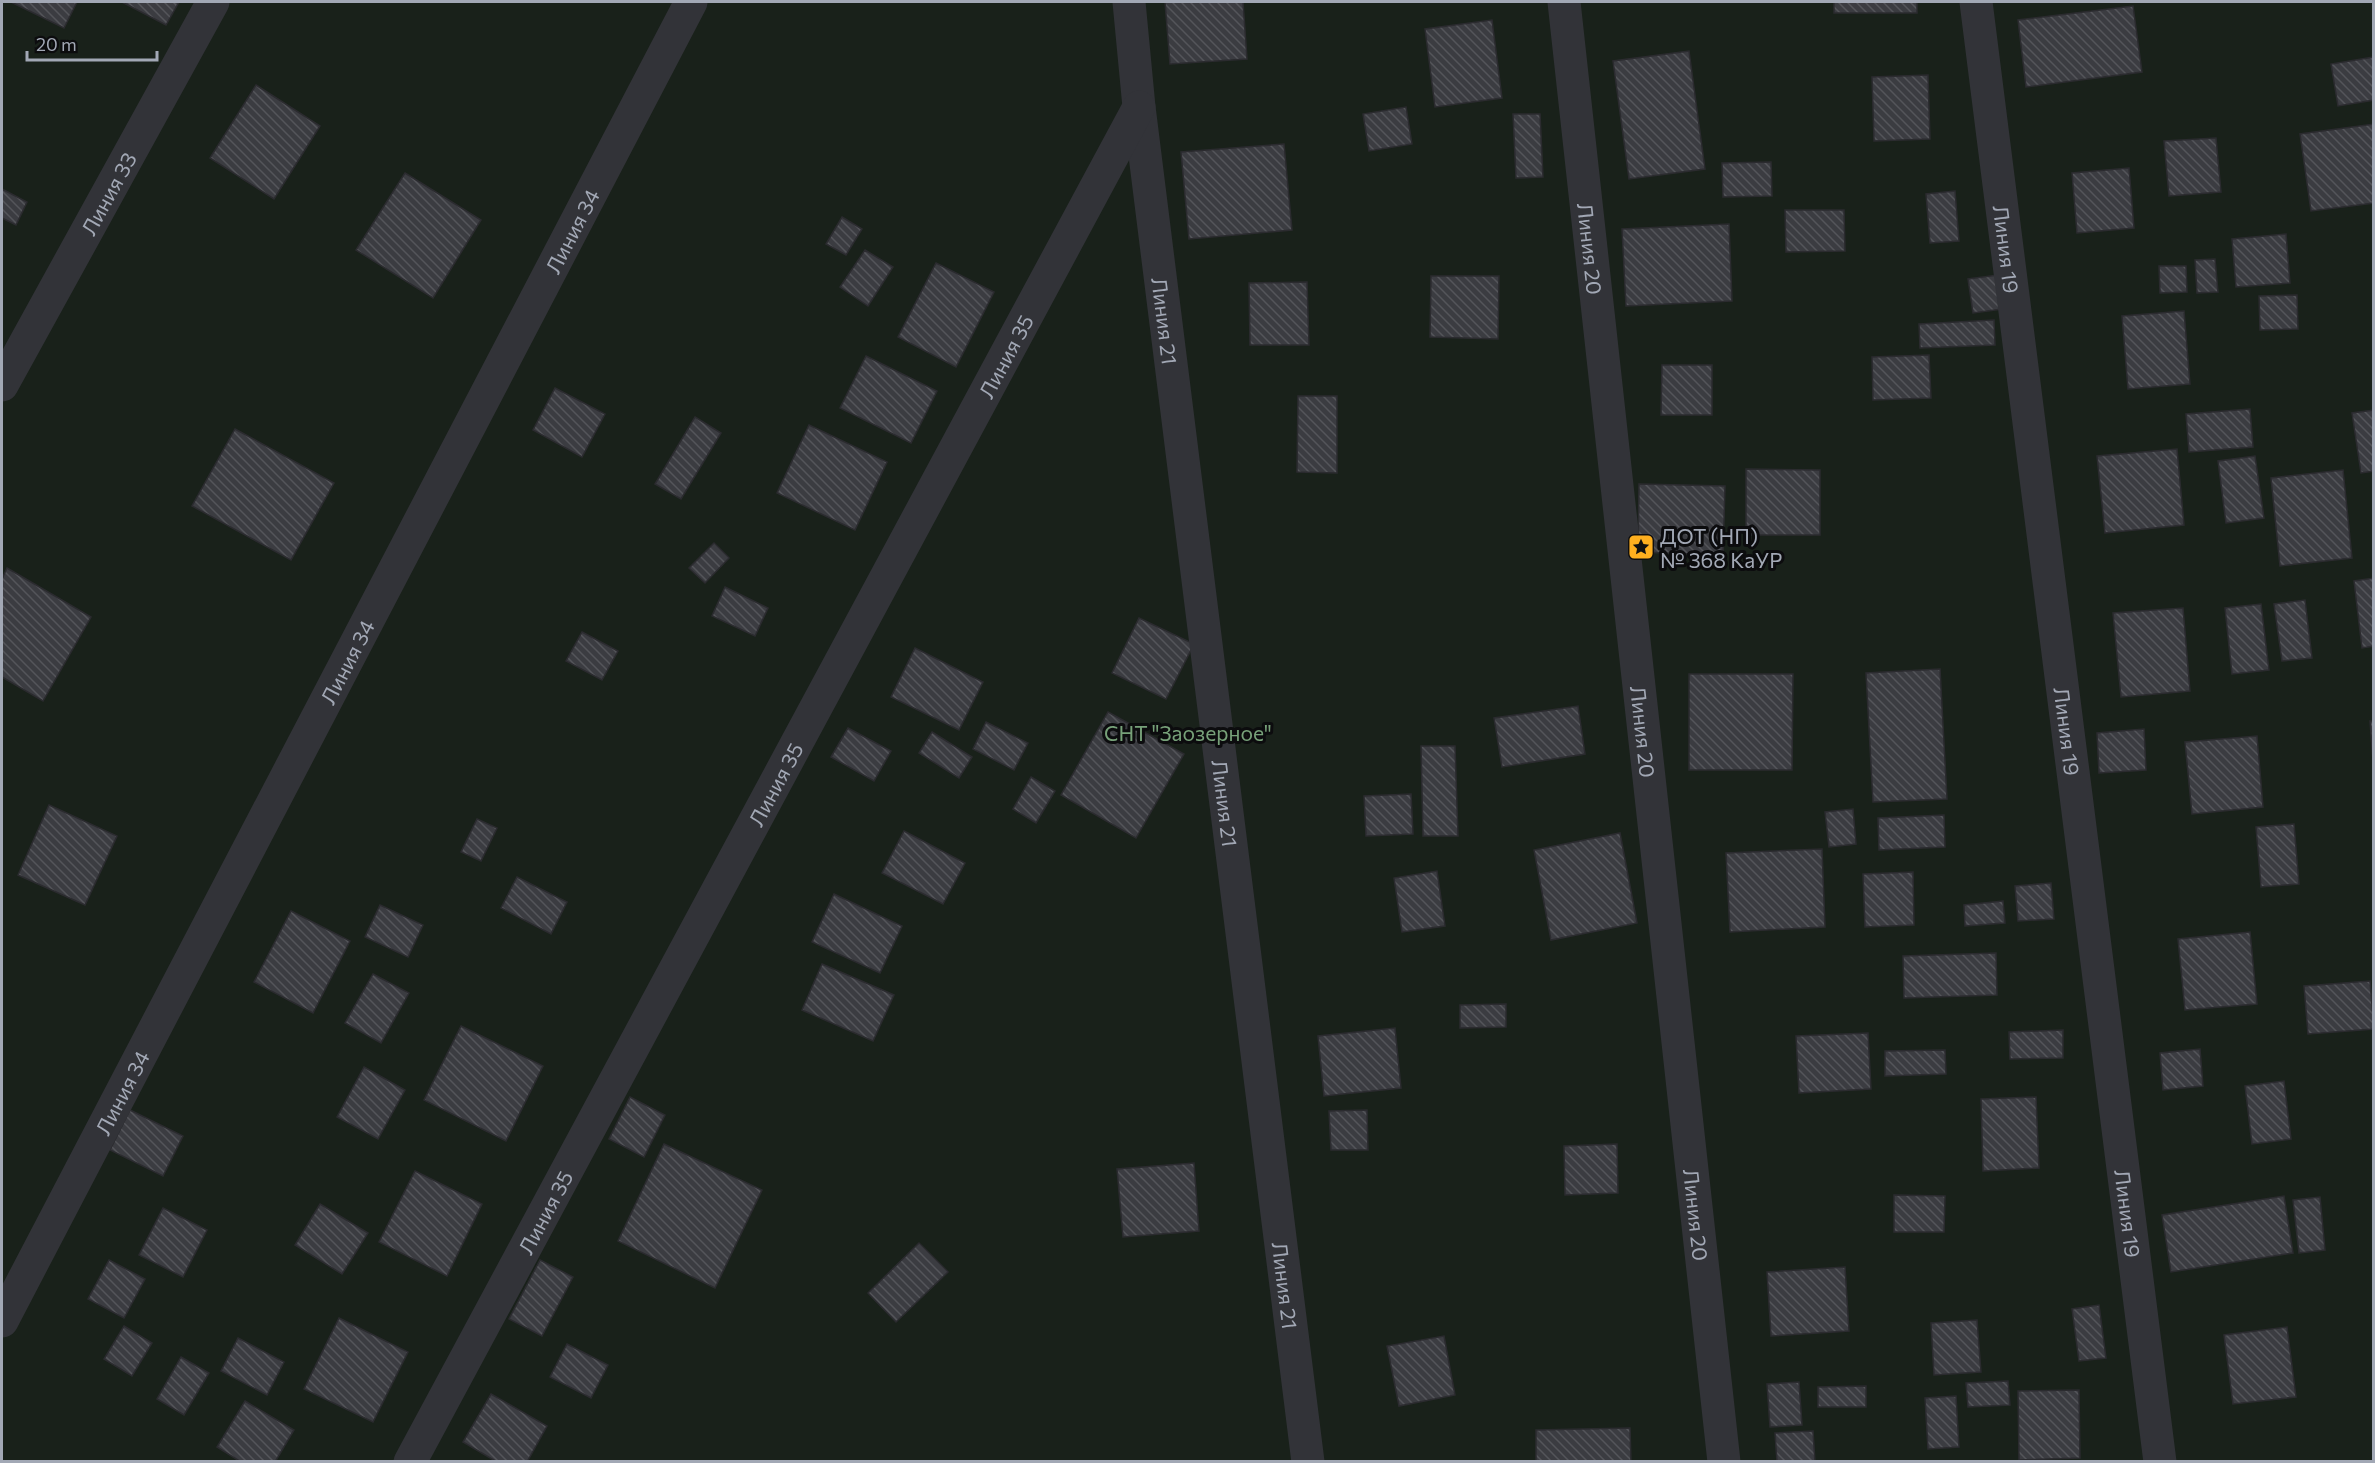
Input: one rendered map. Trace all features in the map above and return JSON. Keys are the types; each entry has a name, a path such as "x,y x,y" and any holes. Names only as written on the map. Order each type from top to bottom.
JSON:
{"street":[{"name":"Линия 33","path":"2,384 213,2"},
{"name":"Линия 34","path":"2,1321 691,2"},
{"name":"Линия 21","path":"1129,2 1139,107 1308,1461"},
{"name":"Линия 20","path":"1564,2 1724,1461"},
{"name":"Линия 19","path":"1977,2 2160,1461"},
{"name":"Линия 35","path":"410,1461 1139,107"}],"green space":[{"name":"СНТ \"Заозерное\"","path":"2,2 2373,2 2373,1461 2,1461"}],"building":[{"path":"11,2 77,2 64,28"},
{"path":"122,2 179,2 166,25"},
{"path":"1165,2 1243,2 1247,59 1170,64"},
{"path":"1834,2 1917,2 1917,13 1834,13"},
{"path":"2133,6 2142,72 2026,87 2018,20"},
{"path":"1492,20 1502,98 1435,107 1425,29"},
{"path":"1689,51 1705,169 1629,179 1613,61"},
{"path":"2374,57 2374,100 2338,106 2331,64"},
{"path":"1928,75 1930,139 1874,141 1872,77"},
{"path":"256,85 320,126 274,199 210,158"},
{"path":"1406,107 1412,144 1369,151 1363,114"},
{"path":"1513,114 1540,114 1543,177 1516,178"},
{"path":"2374,124 2374,203 2311,211 2300,134"},
{"path":"2216,138 2221,192 2169,196 2164,141"},
{"path":"1284,144 1292,230 1189,239 1181,152"},
{"path":"1771,162 1772,196 1723,197 1722,163"},
{"path":"2129,168 2134,228 2077,233 2072,173"},
{"path":"405,173 481,220 433,298 356,250"},
{"path":"2,189 27,202 16,225 2,218"},
{"path":"1955,191 1959,241 1930,243 1926,194"},
{"path":"1785,210 1844,210 1845,251 1786,252"},
{"path":"842,217 862,229 846,255 826,244"},
{"path":"1729,224 1732,301 1626,306 1622,229"},
{"path":"2286,234 2290,283 2236,287 2232,239"},
{"path":"865,250 893,267 868,306 840,287"},
{"path":"2215,259 2218,292 2197,293 2195,260"},
{"path":"936,263 994,292 956,367 898,337"},
{"path":"2159,266 2186,266 2187,292 2160,293"},
{"path":"1998,275 2002,309 1973,313 1968,279"},
{"path":"1431,276 1499,276 1498,339 1430,337"},
{"path":"1307,282 1309,345 1250,345 1249,283"},
{"path":"2297,295 2298,329 2260,330 2259,296"},
{"path":"2184,311 2190,384 2128,389 2122,316"},
{"path":"1994,320 1995,345 1920,348 1919,324"},
{"path":"1929,355 1931,398 1873,400 1872,357"},
{"path":"866,356 937,391 911,443 840,408"},
{"path":"1662,365 1712,365 1712,415 1661,415"},
{"path":"555,388 605,414 582,457 533,430"},
{"path":"1298,396 1337,396 1337,473 1297,472"},
{"path":"2250,409 2253,447 2189,452 2186,414"},
{"path":"2374,410 2374,471 2361,473 2352,413"},
{"path":"695,417 721,433 681,499 655,484"},
{"path":"809,425 887,462 855,530 777,493"},
{"path":"235,429 334,483 291,560 192,506"},
{"path":"2177,449 2184,525 2105,533 2097,456"},
{"path":"2255,456 2264,518 2226,523 2218,461"},
{"path":"1746,469 1820,470 1820,535 1746,535"},
{"path":"2343,470 2352,558 2280,566 2271,478"},
{"path":"1639,484 1725,486 1723,555 1638,552"},
{"path":"714,543 729,558 705,583 689,568"},
{"path":"7,568 91,617 43,701 2,677 2,579"},
{"path":"2374,578 2374,646 2362,648 2354,581"},
{"path":"725,587 768,608 755,636 712,616"},
{"path":"2305,600 2312,658 2282,661 2274,604"},
{"path":"2261,604 2269,670 2232,674 2225,608"},
{"path":"2183,608 2190,691 2121,697 2113,613"},
{"path":"1139,618 1194,644 1166,699 1112,673"},
{"path":"582,632 618,651 602,680 566,661"},
{"path":"915,648 983,682 959,730 891,697"},
{"path":"1940,669 1947,799 1873,802 1866,673"},
{"path":"1689,674 1793,674 1792,770 1689,770"},
{"path":"1578,706 1585,754 1502,767 1494,718"},
{"path":"1108,712 1184,754 1136,838 1061,795"},
{"path":"2370,721 2374,721 2374,774"},
{"path":"986,722 1028,743 1014,770 973,749"},
{"path":"848,728 891,751 874,781 831,757"},
{"path":"2144,729 2146,770 2099,773 2097,733"},
{"path":"932,732 972,757 959,778 919,753"},
{"path":"2257,736 2263,807 2192,814 2185,742"},
{"path":"1421,746 1455,746 1458,836 1423,836"},
{"path":"1031,777 1055,791 1036,823 1013,809"},
{"path":"1411,794 1413,834 1366,836 1364,796"},
{"path":"49,805 117,836 85,905 18,875"},
{"path":"1853,809 1856,844 1829,847 1825,812"},
{"path":"1944,815 1945,847 1879,850 1878,818"},
{"path":"477,819 497,828 481,861 461,852"},
{"path":"2294,824 2299,884 2261,887 2256,827"},
{"path":"904,831 965,863 943,904 882,873"},
{"path":"1620,833 1637,923 1551,940 1534,850"},
{"path":"1822,849 1825,927 1730,932 1726,853"},
{"path":"1437,871 1445,926 1402,932 1394,878"},
{"path":"1913,872 1914,925 1865,927 1863,874"},
{"path":"517,877 567,902 551,934 501,908"},
{"path":"2051,883 2054,919 2018,921 2015,886"},
{"path":"834,894 902,926 880,973 812,942"},
{"path":"2003,901 2005,923 1965,926 1964,905"},
{"path":"380,905 423,925 408,957 365,937"},
{"path":"291,911 350,941 313,1013 254,982"},
{"path":"2250,932 2257,1004 2185,1010 2178,939"},
{"path":"1996,953 1997,995 1904,998 1903,956"},
{"path":"822,964 894,995 873,1041 802,1010"},
{"path":"373,974 409,993 381,1043 345,1023"},
{"path":"2370,981 2374,1029 2308,1034 2304,986"},
{"path":"1506,1004 1506,1027 1460,1028 1460,1005"},
{"path":"461,1026 543,1066 506,1141 424,1100"},
{"path":"1395,1028 1401,1088 1324,1096 1318,1036"},
{"path":"2063,1030 2063,1058 2010,1059 2009,1032"},
{"path":"1868,1033 1871,1089 1799,1093 1796,1036"},
{"path":"2200,1049 2203,1086 2163,1090 2160,1053"},
{"path":"1945,1050 1946,1074 1885,1076 1885,1051"},
{"path":"364,1067 405,1090 378,1139 337,1117"},
{"path":"2284,1081 2291,1139 2252,1144 2245,1086"},
{"path":"630,1097 665,1115 644,1157 609,1139"},
{"path":"2036,1097 2039,1168 1983,1171 1981,1099"},
{"path":"130,1110 183,1136 163,1176 110,1150"},
{"path":"1367,1110 1368,1150 1331,1150 1329,1111"},
{"path":"664,1144 762,1190 715,1288 618,1241"},
{"path":"1617,1144 1618,1193 1565,1195 1564,1146"},
{"path":"1194,1163 1199,1231 1123,1237 1117,1169"},
{"path":"415,1171 482,1204 447,1276 379,1242"},
{"path":"1894,1195 1945,1196 1944,1232 1894,1232"},
{"path":"2284,1196 2293,1253 2171,1272 2162,1215"},
{"path":"2320,1197 2325,1250 2299,1253 2293,1200"},
{"path":"320,1204 368,1233 342,1274 295,1245"},
{"path":"163,1208 207,1230 183,1277 139,1255"},
{"path":"919,1243 948,1272 896,1322 868,1293"},
{"path":"109,1260 145,1279 124,1318 88,1299"},
{"path":"540,1260 573,1277 542,1336 509,1319"},
{"path":"1845,1267 1849,1331 1771,1336 1767,1272"},
{"path":"2099,1305 2106,1358 2079,1361 2072,1309"},
{"path":"339,1318 408,1352 373,1422 304,1389"},
{"path":"1977,1320 1981,1372 1934,1375 1931,1323"},
{"path":"124,1326 152,1343 132,1376 104,1359"},
{"path":"2287,1327 2296,1397 2233,1404 2224,1335"},
{"path":"1444,1336 1455,1395 1399,1406 1387,1346"},
{"path":"238,1338 284,1362 267,1395 221,1371"},
{"path":"567,1344 608,1365 591,1398 550,1377"},
{"path":"181,1357 209,1373 184,1415 157,1399"},
{"path":"2008,1381 2010,1405 1968,1407 1966,1383"},
{"path":"1799,1382 1802,1425 1770,1427 1767,1384"},
{"path":"1866,1386 1866,1407 1818,1407 1818,1387"},
{"path":"2079,1390 2080,1458 2019,1460 2018,1391"},
{"path":"491,1394 547,1426 527,1462 497,1462 463,1442"},
{"path":"1956,1396 1959,1447 1928,1449 1925,1398"},
{"path":"245,1401 294,1430 275,1462 241,1462 217,1447"},
{"path":"1630,1428 1631,1462 1536,1462 1536,1430"},
{"path":"1813,1431 1815,1462 1777,1462 1775,1433"}],"place":[{"name":"ДОТ (НП) № 368 КаУР","path":"1641,547"}]}
